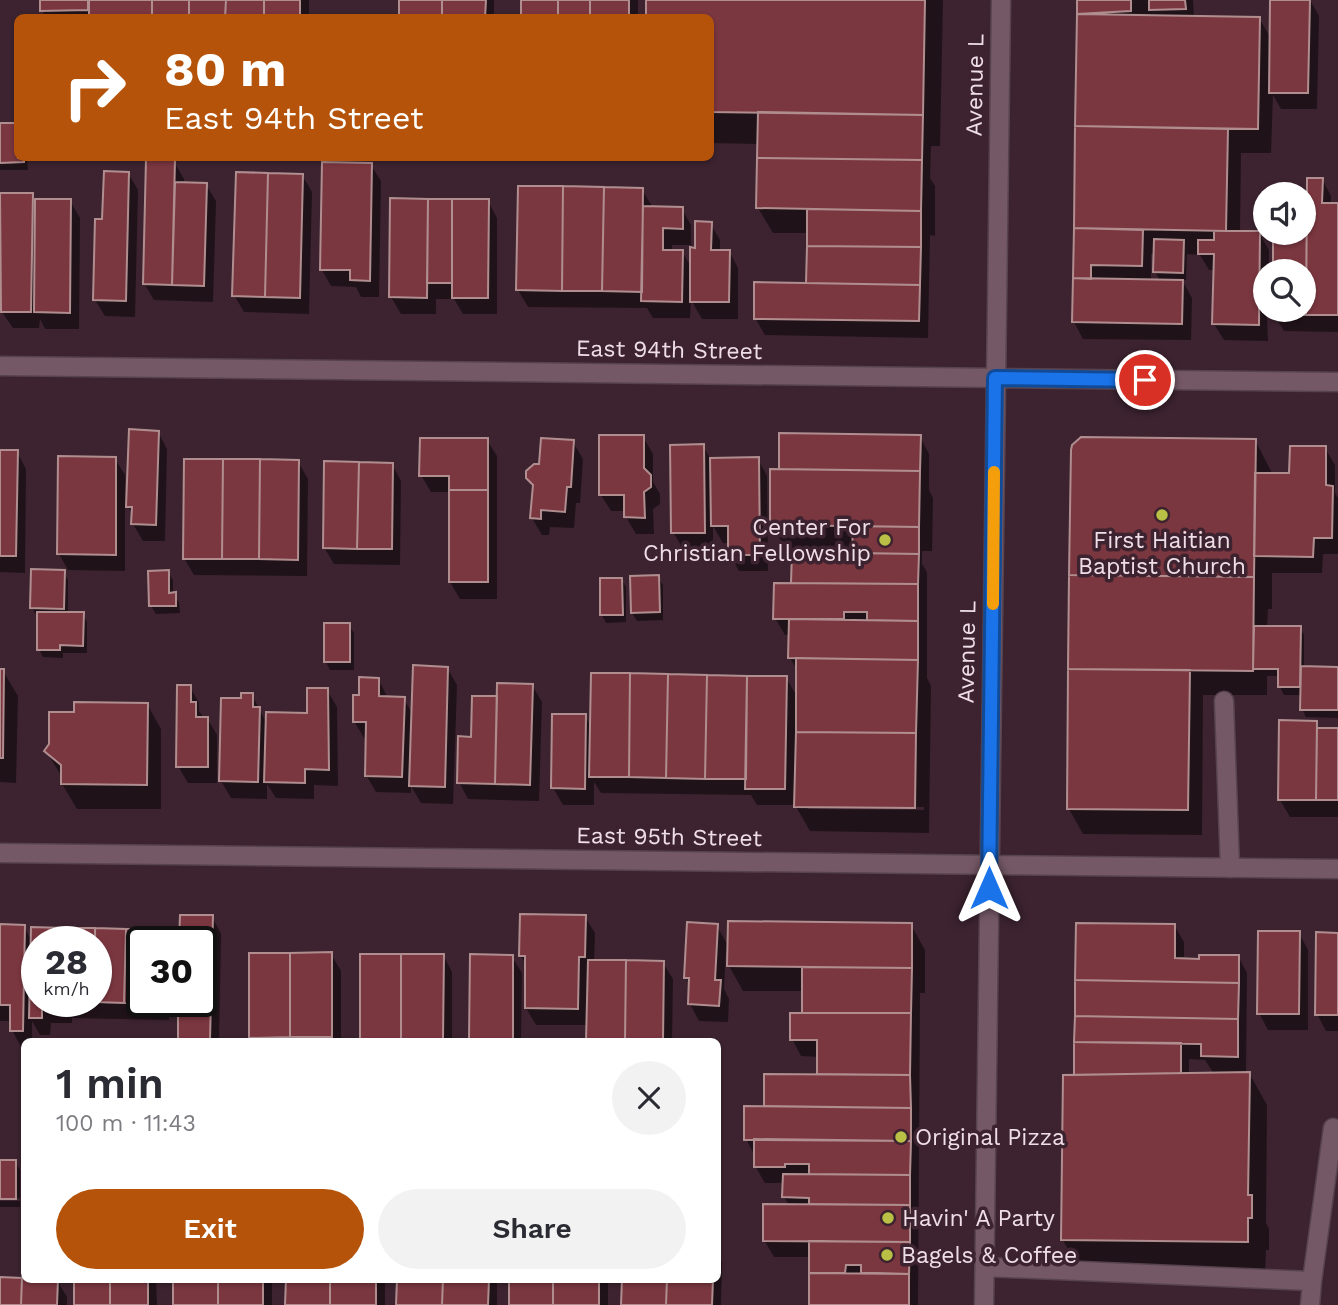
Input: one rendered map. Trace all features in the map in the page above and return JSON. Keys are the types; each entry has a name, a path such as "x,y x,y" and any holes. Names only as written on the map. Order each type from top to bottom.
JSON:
{"street":[{"name":"Avenue L","path":"984,1305 1001,0"},
{"name":"East 94th Street","path":"0,366 1338,382"},
{"path":"1224,701 1230,868"},
{"name":"East 95th Street","path":"0,853 1338,869"},
{"path":"1310,1305 1333,1128"},
{"path":"985,1267 1312,1281"}],"building":[{"path":"40,0 88,0 88,10 40,11"},
{"path":"89,0 152,0 152,14 89,14"},
{"path":"152,0 189,0 189,14 152,14"},
{"path":"189,0 226,0 225,14 189,14"},
{"path":"226,0 264,0 264,14 225,14"},
{"path":"264,0 300,0 300,14 264,14"},
{"path":"399,0 442,0 442,14 399,14"},
{"path":"442,0 486,0 485,14 442,14"},
{"path":"521,0 558,0 558,14 521,14"},
{"path":"558,0 590,0 590,14 558,14"},
{"path":"590,0 629,0 629,14 590,14"},
{"path":"646,0 925,0 923,115 714,112 714,14 646,14"},
{"path":"1077,0 1131,0 1131,11 1077,14"},
{"path":"1149,0 1185,0 1186,9 1149,10"},
{"path":"1270,0 1310,0 1308,93 1269,93"},
{"path":"1077,14 1260,17 1258,129 1075,126"},
{"path":"758,112 923,115 922,160 757,158"},
{"path":"0,123 14,123 14,161 24,162 0,163"},
{"path":"1075,126 1228,129 1226,231 1074,228"},
{"path":"757,158 922,160 921,211 756,208"},
{"path":"146,161 175,161 172,285 143,284"},
{"path":"322,162 372,163 370,281 350,280 350,270 320,270"},
{"path":"104,171 129,172 126,301 93,300 95,219 102,219"},
{"path":"236,172 268,173 265,297 232,296"},
{"path":"268,173 303,174 300,298 265,297"},
{"path":"1307,178 1323,178 1322,203 1338,203 1338,315 1316,315 1316,259 1306,259 1307,245 1316,245 1316,182 1307,182"},
{"path":"175,182 207,183 204,286 172,285"},
{"path":"518,186 563,186 562,291 516,290"},
{"path":"563,186 604,187 602,291 562,291"},
{"path":"604,187 643,188 642,292 602,291"},
{"path":"0,193 33,193 31,312 1,312"},
{"path":"390,198 428,199 427,298 389,297"},
{"path":"35,199 71,199 70,313 34,312"},
{"path":"428,199 452,199 452,283 427,283"},
{"path":"452,199 489,199 488,298 452,298"},
{"path":"643,206 683,207 683,229 663,228 663,250 683,250 682,302 641,301"},
{"path":"807,209 921,211 921,247 807,246"},
{"path":"695,221 712,222 711,250 730,250 729,302 690,302 690,247 695,248"},
{"path":"1074,228 1143,230 1142,266 1091,265 1091,279 1073,278"},
{"path":"1214,231 1253,231 1253,245 1260,245 1260,259 1253,259 1253,322 1259,322 1259,325 1212,324 1214,254 1198,254 1198,240 1214,240"},
{"path":"1154,239 1184,240 1183,273 1153,272"},
{"path":"1273,245 1307,245 1306,259 1273,259"},
{"path":"807,246 921,247 920,285 806,283"},
{"path":"1073,278 1183,280 1182,324 1072,322"},
{"path":"754,282 920,285 919,321 754,319"},
{"path":"129,429 159,431 156,525 131,524 132,507 126,507"},
{"path":"779,433 921,435 920,471 779,469"},
{"path":"599,435 644,435 644,468 651,475 651,487 644,492 645,518 624,517 624,495 599,495"},
{"name":"First Haitian Baptist Church","path":"1081,437 1256,439 1254,577 1069,575 1071,450 1072,445"},
{"path":"420,438 488,438 488,490 449,490 449,476 419,476"},
{"path":"541,438 574,440 571,487 567,487 565,512 541,510 541,519 530,518 533,485 526,478 526,471 534,464 539,464"},
{"path":"704,444 705,533 671,533 670,445"},
{"path":"1290,446 1326,446 1326,485 1333,486 1332,538 1314,538 1313,557 1254,556 1255,473 1289,473"},
{"path":"0,450 18,450 16,556 0,556"},
{"path":"58,456 116,457 116,555 57,554"},
{"path":"759,457 760,555 728,555 728,526 711,526 710,458"},
{"path":"184,459 223,459 222,559 183,559"},
{"path":"223,459 260,459 259,559 222,559"},
{"path":"260,459 299,460 298,560 259,559"},
{"path":"324,461 359,462 357,549 323,548"},
{"path":"359,462 393,463 392,549 357,549"},
{"path":"770,469 920,471 919,527 770,525"},
{"path":"449,490 488,490 488,582 449,582"},
{"name":"Center For Christian Fellowship","path":"853,526 919,527 919,554 852,553"},
{"path":"792,552 919,554 918,584 791,583"},
{"path":"31,569 65,570 64,609 30,608"},
{"path":"169,570 169,593 176,592 176,606 149,606 148,571"},
{"path":"659,575 660,612 631,613 630,576"},
{"path":"1069,575 1254,577 1253,671 1068,669"},
{"path":"600,578 622,578 623,615 600,615"},
{"path":"774,583 918,584 918,621 867,620 867,612 844,612 844,619 773,619"},
{"path":"37,612 84,612 83,646 60,645 60,650 37,650"},
{"path":"789,619 918,621 918,660 788,658"},
{"path":"324,623 350,623 350,662 324,662"},
{"path":"1254,626 1301,626 1300,687 1278,687 1278,669 1253,669"},
{"path":"796,658 918,660 916,733 796,732"},
{"path":"413,665 448,667 445,787 409,786"},
{"path":"1301,666 1338,667 1338,710 1300,710"},
{"path":"0,669 4,669 3,758 0,758"},
{"path":"1068,669 1190,670 1188,810 1067,809"},
{"path":"591,673 630,673 629,777 589,777"},
{"path":"630,673 668,674 666,778 629,777"},
{"path":"668,674 707,675 705,779 666,778"},
{"path":"707,675 747,676 746,779 705,779"},
{"path":"747,676 787,676 785,789 745,789"},
{"path":"359,677 379,678 379,696 405,697 402,777 365,776 366,722 353,722 353,695 359,695"},
{"path":"497,683 533,684 530,785 495,784"},
{"path":"177,685 191,685 191,702 196,702 196,717 208,717 208,767 176,767"},
{"path":"307,688 328,688 329,770 305,769 305,783 264,782 266,712 307,713"},
{"path":"241,693 253,693 253,707 260,707 258,782 219,781 221,698 241,698"},
{"path":"472,696 497,696 495,784 457,783 458,736 471,737"},
{"path":"74,702 148,703 147,785 61,784 61,765 44,751 49,744 49,712 74,712"},
{"path":"552,714 586,714 585,789 551,788"},
{"path":"1279,720 1317,721 1316,800 1278,800"},
{"path":"1317,728 1338,728 1338,800 1316,800"},
{"path":"796,732 916,733 915,808 794,807"},
{"path":"520,914 586,915 585,957 579,957 578,1009 525,1008 525,956 519,956"},
{"path":"180,915 213,915 213,926 180,926"},
{"path":"728,921 912,923 912,968 727,966"},
{"path":"687,922 718,924 715,980 721,980 719,1006 688,1004 689,978 684,978"},
{"path":"1076,923 1175,924 1175,958 1199,959 1199,955 1239,955 1239,983 1075,980"},
{"path":"0,924 25,925 21,926 23,1031 10,1031 10,1005 0,1005"},
{"path":"112,929 126,929 124,1003 112,1003"},
{"path":"126,929 126,1003 124,1003"},
{"path":"1258,931 1300,931 1299,1014 1257,1014"},
{"path":"1316,932 1338,933 1338,1015 1315,1015"},
{"path":"332,952 332,1037 290,1037 290,953"},
{"path":"249,953 290,953 290,1037 249,1038"},
{"path":"360,954 401,954 401,1038 360,1038"},
{"path":"401,954 444,954 443,1038 401,1038"},
{"path":"470,954 513,955 513,1038 469,1038"},
{"path":"588,960 626,960 625,1038 586,1038"},
{"path":"626,960 664,961 663,1038 625,1038"},
{"path":"802,967 912,968 911,1013 802,1013"},
{"path":"1075,980 1239,983 1238,1019 1075,1016"},
{"path":"790,1013 911,1013 910,1075 817,1074 817,1040 790,1040"},
{"path":"1075,1016 1238,1019 1238,1057 1201,1056 1201,1044 1074,1042"},
{"path":"178,1017 211,1017 210,1038 178,1038"},
{"path":"1074,1042 1181,1043 1181,1073 1074,1075"},
{"path":"1250,1072 1248,1195 1252,1195 1252,1218 1248,1218 1248,1242 1061,1240 1063,1075"},
{"path":"764,1074 910,1075 911,1108 764,1106"},
{"path":"744,1106 911,1108 911,1141 744,1140"},
{"path":"754,1139 911,1141 910,1175 809,1174 809,1164 754,1167"},
{"path":"0,1160 16,1160 16,1199 0,1199"},
{"path":"783,1174 910,1175 910,1205 809,1204 809,1198 782,1197"},
{"path":"763,1204 910,1205 910,1242 763,1241"},
{"path":"809,1241 910,1242 909,1274 861,1273 861,1265 846,1265 845,1273 809,1273"},
{"path":"809,1273 909,1274 909,1305 809,1305"},
{"path":"0,1277 21,1278 21,1305 0,1305"},
{"path":"22,1283 58,1283 57,1305 21,1305"},
{"path":"74,1283 110,1283 110,1305 74,1305"},
{"path":"110,1283 148,1283 148,1305 110,1305"},
{"path":"173,1283 218,1283 218,1305 173,1305"},
{"path":"218,1283 263,1283 263,1305 218,1305"},
{"path":"286,1283 330,1283 330,1305 285,1305"},
{"path":"330,1283 376,1283 376,1305 330,1305"},
{"path":"397,1283 443,1283 442,1305 396,1305"},
{"path":"443,1283 489,1283 488,1305 442,1305"},
{"path":"509,1283 553,1283 553,1305 509,1305"},
{"path":"553,1283 599,1283 599,1305 553,1305"},
{"path":"622,1283 667,1283 666,1305 621,1305"},
{"path":"667,1283 713,1283 712,1305 666,1305"}],"slow traffic":[{"path":"993,604 994,472"}],"place":[{"name":"First Haitian Baptist Church","path":"1162,515"},
{"name":"Center For Christian Fellowship","path":"885,540"},
{"name":"Original Pizza","path":"901,1137"},
{"name":"Havin' A Party","path":"888,1218"},
{"name":"Bagels & Coffee","path":"887,1255"}],"route":[{"path":"989,888 995,378 1145,380"}]}
